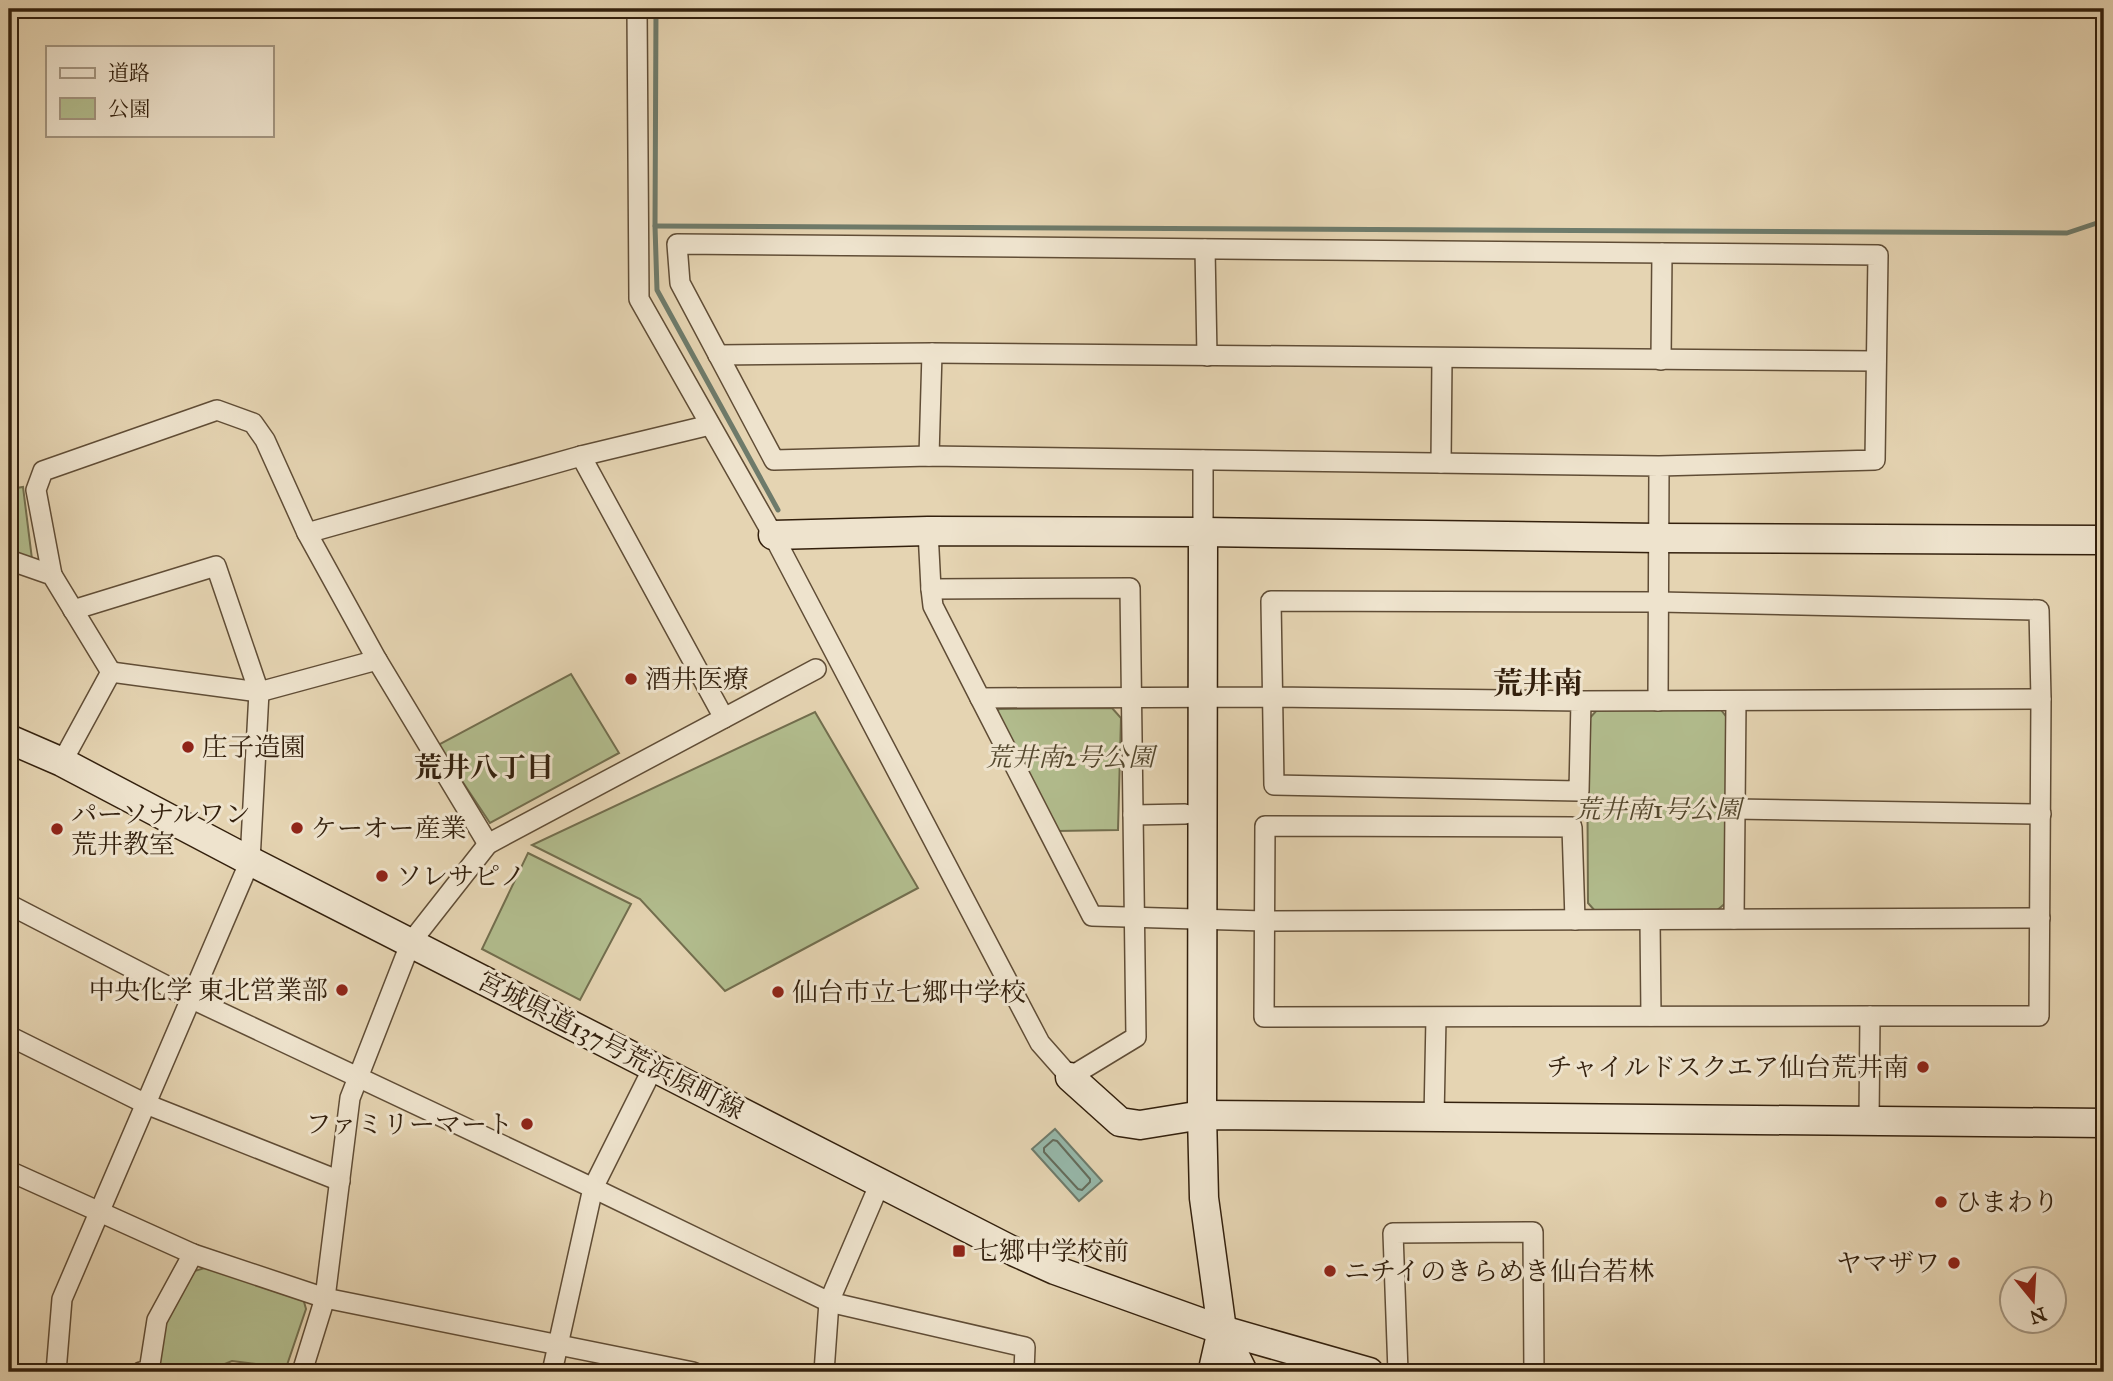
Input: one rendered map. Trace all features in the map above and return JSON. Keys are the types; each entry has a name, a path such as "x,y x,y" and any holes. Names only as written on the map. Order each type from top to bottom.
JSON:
{"street":[{"path":"637,9 639,299 773,535 1040,1042 1070,1077 1119,1122 1140,1125 1202,1115 2104,1123"},
{"path":"677,244 1205,249 1661,253 1878,255 1875,460 1659,466 929,456 774,460 680,283 677,244"},
{"path":"1205,249 1207,356"},
{"path":"1661,253 1661,360"},
{"path":"718,355 932,353 1876,361"},
{"path":"929,456 932,353"},
{"path":"1441,463 1442,358"},
{"path":"111,672 52,575 36,490 43,471 217,410 253,423 265,440 307,533 377,660 488,844"},
{"path":"307,533 581,456 710,425"},
{"path":"581,456 724,718"},
{"path":"1203,460 1204,1198 1222,1330 1243,1372"},
{"path":"1658,701 1659,466"},
{"path":"773,535 928,531 1203,532 2104,540"},
{"path":"928,531 933,606 1092,916 1264,921 2040,918"},
{"path":"9,560 52,575"},
{"path":"56,1372 62,1299 250,861 259,692 216,566 74,610"},
{"path":"931,589 1130,588 1136,1037 1070,1077"},
{"path":"1575,920 1573,827 1265,826 1264,1017 2039,1016 2039,610 1659,602 1271,601 1274,785 1579,791 1581,701"},
{"path":"111,672 259,692 377,660"},
{"path":"302,1372 325,1298 350,1098 411,942 488,844 816,669"},
{"path":"62,762 111,672"},
{"path":"980,698 1273,697 1581,701 2041,699"},
{"path":"1734,919 1736,701"},
{"name":"宮城県道137号荒浜原町線","path":"9,739 62,762 653,1068 1055,1270 1222,1330 1369,1372"},
{"path":"1735,809 2041,814"},
{"path":"1133,815 1185,814"},
{"path":"9,911 12,906 190,998 830,1302 1024,1346 1024,1372"},
{"path":"1650,920 1651,1016"},
{"path":"1869,1121 1870,1016"},
{"path":"1434,1118 1436,1018"},
{"path":"9,1036 146,1104 340,1181"},
{"path":"552,1372 593,1188 653,1068"},
{"path":"9,1172 193,1254 325,1298 693,1372"},
{"path":"824,1372 830,1302 880,1183"},
{"path":"1398,1372 1393,1233 1533,1232 1534,1372"},
{"path":"141,1372 149,1371 157,1320 193,1254"},
{"path":"1216,1372 1214,1364 1222,1330"}],"green space":[{"path":"23,487 32,559 9,552 9,489"},
{"path":"571,674 619,753 490,823 438,745"},
{"name":"荒井南1号公園","path":"1718,706 1728,719 1728,901 1715,912 1596,912 1588,903 1587,721 1598,709"},
{"name":"荒井南2号公園","path":"1112,708 1121,718 1118,830 1057,831 994,717 999,709"},
{"path":"815,712 918,888 725,991 640,899 532,845"},
{"path":"528,853 631,904 580,1000 482,949"},
{"path":"208,1267 303,1298 306,1309 286,1368 232,1361 205,1372 158,1372 163,1329 191,1272"}],"water":[{"path":"1055,1129 1102,1181 1079,1201 1032,1149"}],"waterway":[{"path":"656,9 657,290 778,510"},
{"path":"655,226 2067,233 2100,222"}],"place":[{"name":"酒井医療","path":"631,679"},
{"name":"庄子造園","path":"188,747"},
{"name":"ケーオー産業","path":"297,828"},
{"name":"パーソナルワン 荒井教室","path":"57,829"},
{"name":"ソレサピノ","path":"382,876"},
{"name":"中央化学 東北営業部","path":"342,990"},
{"name":"仙台市立七郷中学校","path":"778,992"},
{"name":"チャイルドスクエア仙台荒井南","path":"1923,1067"},
{"name":"ファミリーマート","path":"527,1124"},
{"name":"ひまわり","path":"1941,1202"},
{"name":"七郷中学校前","path":"959,1251"},
{"name":"ヤマザワ","path":"1954,1263"},
{"name":"ニチイのきらめき仙台若林","path":"1330,1271"}],"district":[{"name":"荒井南","path":"1538,683"},
{"name":"荒井八丁目","path":"484,767"}]}
